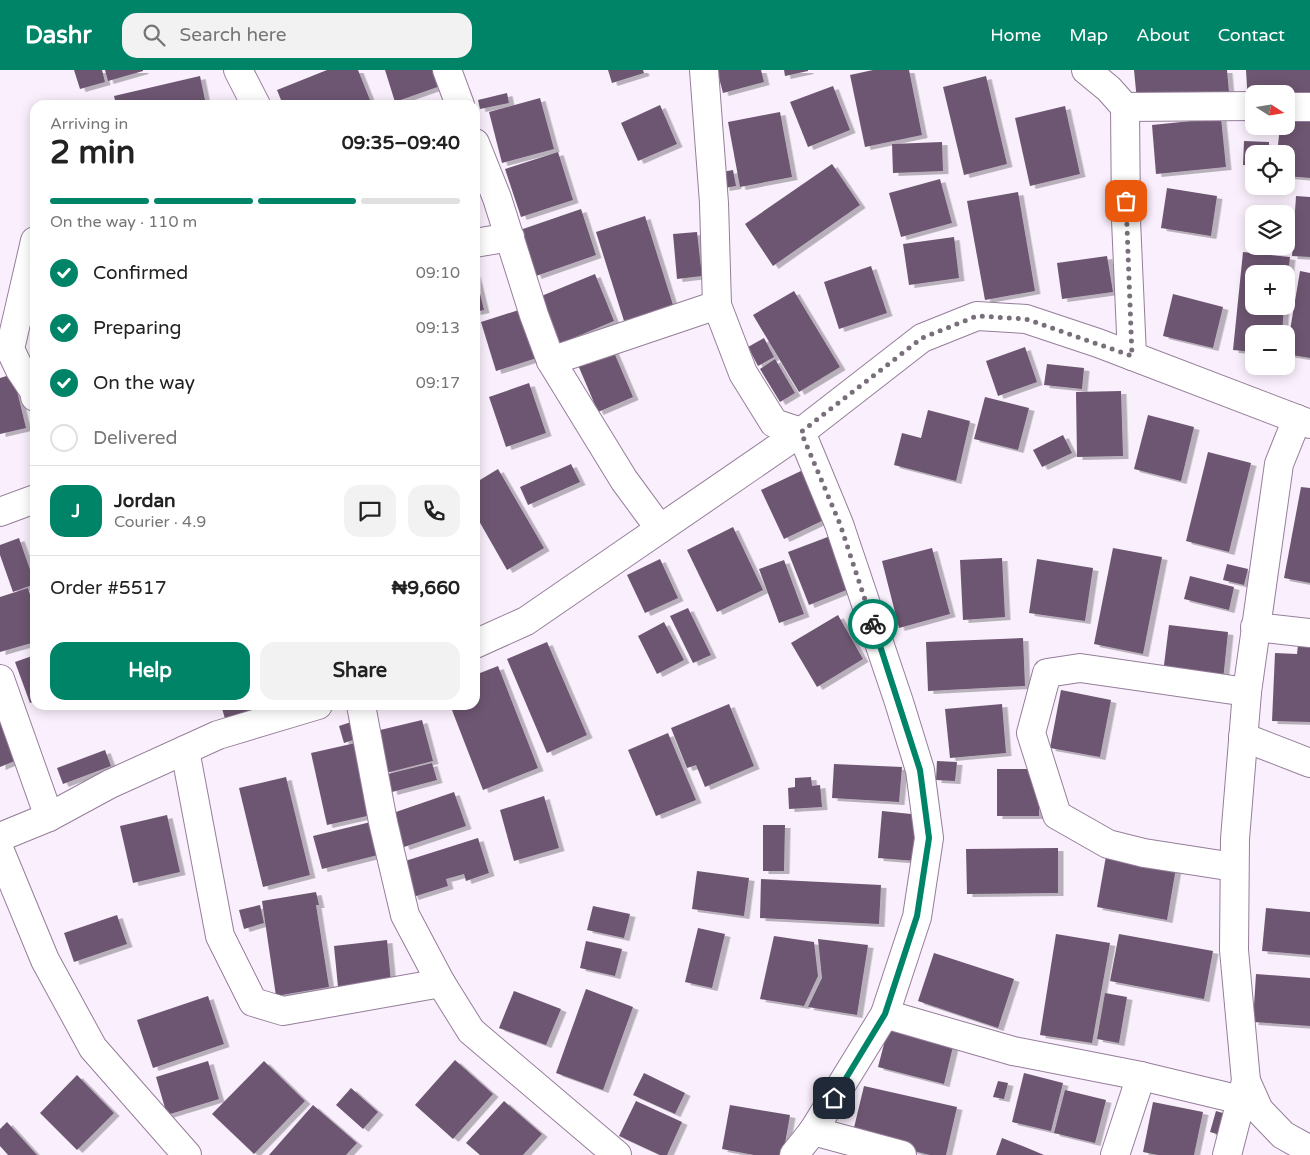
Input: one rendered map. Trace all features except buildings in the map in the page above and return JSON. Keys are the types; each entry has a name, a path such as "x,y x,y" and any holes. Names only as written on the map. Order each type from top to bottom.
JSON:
{"street":[{"path":"238,70 253,100"},
{"path":"447,70 458,100"},
{"path":"704,70 714,203 717,305 743,373 774,423 801,432 840,524 920,770 929,838 917,916 885,1014 813,1131 794,1155"},
{"path":"1086,70 1108,88 1126,107 1126,220 1132,356"},
{"path":"1126,107 1245,106"},
{"path":"1295,107 1310,107"},
{"path":"480,156 510,237 551,362 624,480 660,529"},
{"path":"480,242 510,237"},
{"path":"30,263 10,349 30,385"},
{"path":"551,362 717,305"},
{"path":"480,642 526,621 660,529 801,432 922,338 977,316 1026,319 1132,356 1303,421 1279,464 1246,692 1234,867 1234,950 1244,1091 1227,1155"},
{"path":"0,512 30,501"},
{"path":"1255,627 1310,633"},
{"path":"1234,867 1108,844 1057,815 1031,733 1048,673 1080,668 1246,692"},
{"path":"0,679 49,817"},
{"path":"0,837 49,817 110,784 218,735 301,710"},
{"path":"362,710 383,822 406,915 441,983 471,1031 617,1155"},
{"path":"1243,738 1310,764"},
{"path":"185,750 220,936 253,1002 283,1011 441,983"},
{"path":"0,851 45,960 93,1048 187,1155"},
{"path":"885,1014 1013,1051 1141,1076 1244,1091 1282,1135 1310,1150"},
{"path":"1114,1155 1141,1076"},
{"path":"813,1131 902,1155"}],"way so far":[{"path":"873,624 840,524 801,432 922,338 977,316 1026,319 1132,356 1126,201"}],"route":[{"path":"834,1098 885,1014 917,916 929,838 920,770 873,624"}]}
